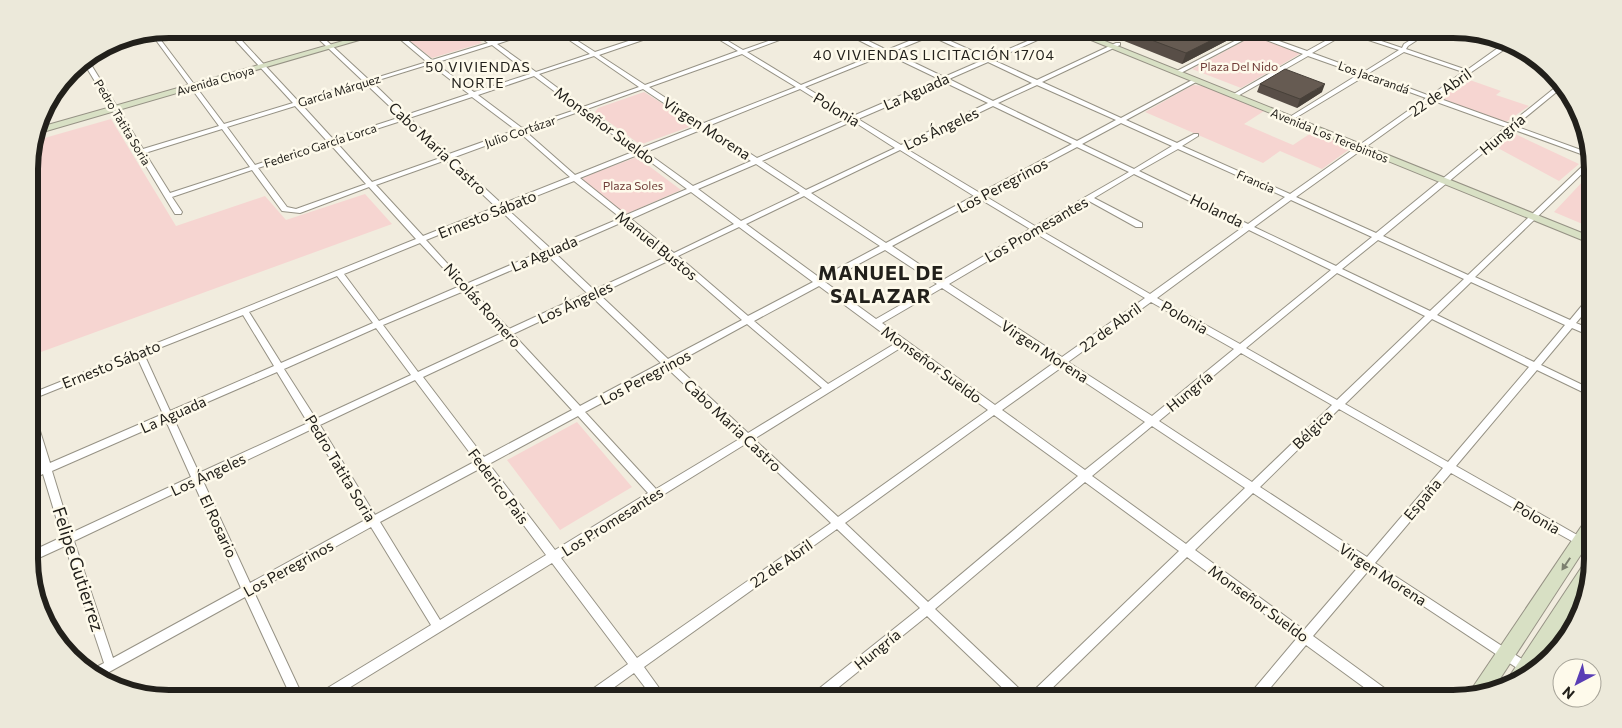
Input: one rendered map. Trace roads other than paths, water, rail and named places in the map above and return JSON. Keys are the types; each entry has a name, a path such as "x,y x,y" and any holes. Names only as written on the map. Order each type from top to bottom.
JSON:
{"main road":[{"name":"Avenida Los Terebintos","path":"1098,38 1180,71 1196,80 1237,94 1448,179 1584,237"}],"street":[{"path":"157,38 285,209 290,211"},
{"name":"Nicolás Romero","path":"236,38 654,494"},
{"name":"Cabo Maria Castro","path":"322,38 366,82 838,523 1012,690"},
{"name":"Avenida Choya","path":"329,45 351,38"},
{"name":"Avenida Choya","path":"45,124 357,38"},
{"name":"Manuel Bustos","path":"403,38 521,131 624,220 672,256 828,389"},
{"name":"Monseñor Sueldo","path":"486,38 1378,690"},
{"name":"García Márquez","path":"141,152 509,38"},
{"name":"Virgen Morena","path":"570,38 1506,655 1522,670"},
{"name":"Federico García Lorca","path":"168,196 643,38"},
{"name":"Polonia","path":"719,38 1151,298 1584,543"},
{"name":"Julio Cortázar","path":"290,211 297,211 781,38"},
{"name":"Holanda","path":"859,38 1584,390"},
{"name":"Ernesto Sábato","path":"38,394 920,38"},
{"name":"Francia","path":"939,38 1292,196 1584,330"},
{"name":"La Aguada","path":"38,473 279,367 624,220 1038,38"},
{"path":"1180,71 1243,38"},
{"name":"Los Jacarandá","path":"1266,38 1583,153"},
{"path":"1237,94 1331,38"},
{"path":"1368,38 1468,72"},
{"path":"1293,117 1404,50 1406,45 1417,38"},
{"name":"Los Ángeles","path":"38,553 593,294 1115,45"},
{"name":"22 de Abril","path":"600,690 838,523 1363,145 1504,47"},
{"name":"Pedro Tatita Soria","path":"88,65 178,212"},
{"name":"Avenida Los Terebintos","path":"1180,71 1237,94"},
{"name":"Los Peregrinos","path":"100,671 373,522 749,322 1196,80"},
{"name":"Hungría","path":"825,690 927,609 1085,476 1557,88"},
{"name":"Avenida Choya","path":"44,129 113,106"},
{"name":"Los Promesantes","path":"876,323 1196,135"},
{"name":"Bélgica","path":"1042,690 1584,168"},
{"path":"1089,198 1139,225"},
{"name":"Avenida Los Terebintos","path":"1535,215 1584,231"},
{"name":"Federico Pais","path":"339,273 654,690"},
{"name":"España","path":"1260,690 1304,636 1584,309"},
{"name":"Pedro Tatita Soria","path":"244,310 438,627"},
{"name":"Los Promesantes","path":"335,690 903,343"},
{"name":"El Rosario","path":"139,353 294,690"},
{"name":"Felipe Gutierrez","path":"38,440 68,539 110,665"},
{"path":"1484,687 1584,549"},
{"path":"1534,663 1561,627 1582,584"}],"district":[{"name":"40 VIVIENDAS LICITACIÓN 17/04","path":"934,54"},
{"name":"50 VIVIENDAS NORTE","path":"478,74"},
{"name":"MANUEL DE SALAZAR","path":"881,284"}],"park label":[{"name":"Plaza Del Nido","path":"1239,66"},
{"name":"Plaza Soles","path":"633,185"}]}
